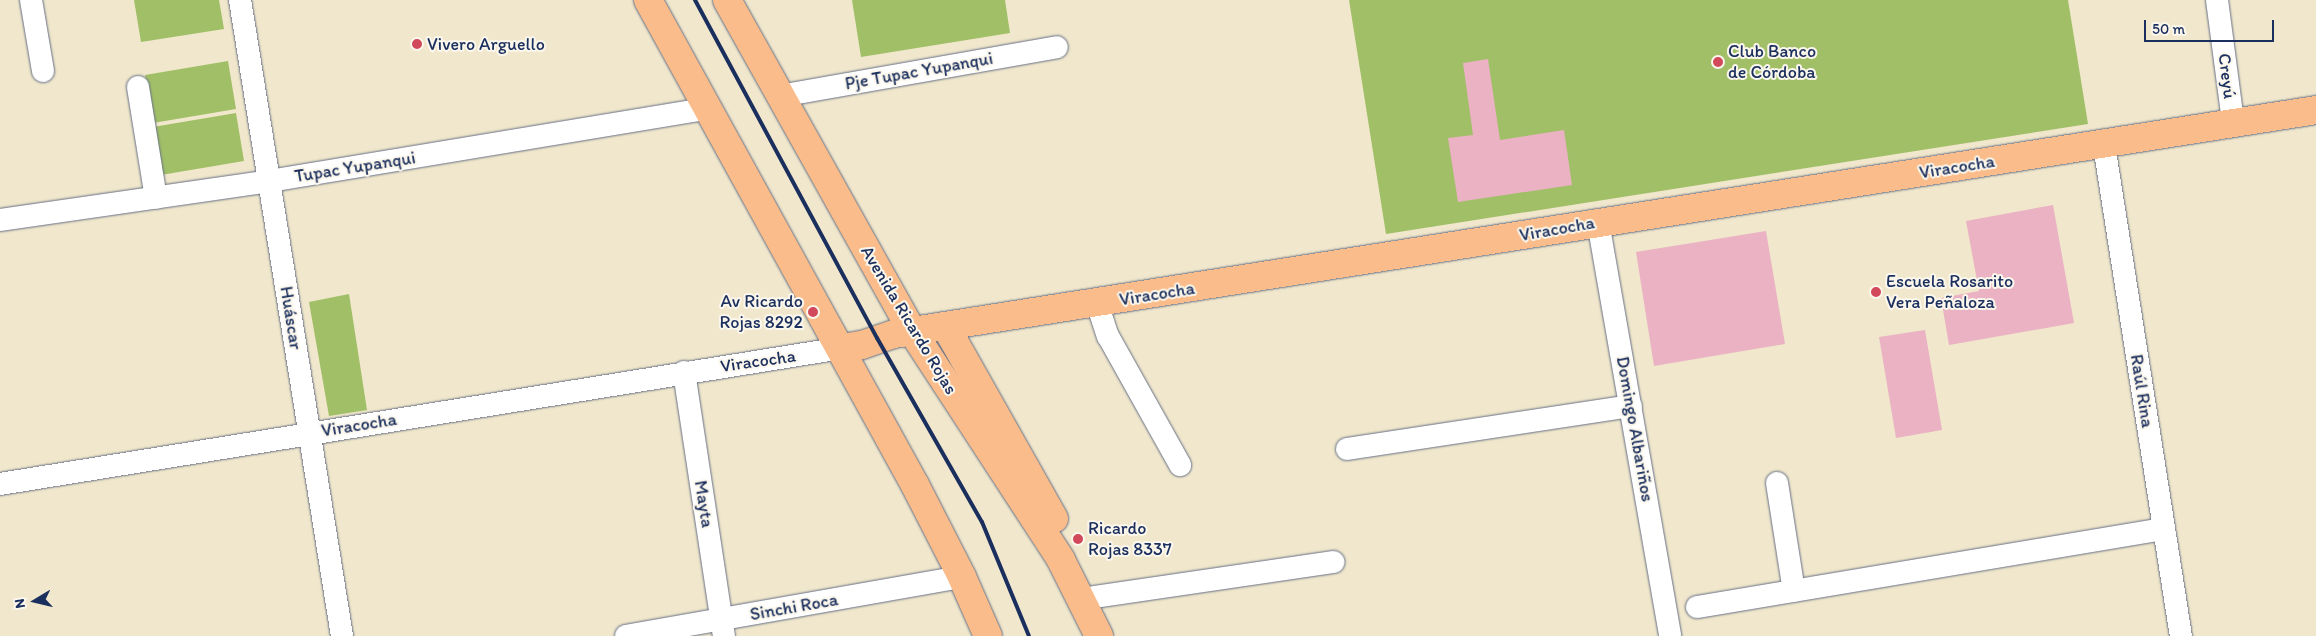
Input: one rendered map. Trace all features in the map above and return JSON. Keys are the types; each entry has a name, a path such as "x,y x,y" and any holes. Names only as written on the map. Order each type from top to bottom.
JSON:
{"main road":[{"path":"648,0 842,348 962,577 988,636"},
{"name":"Avenida Ricardo Rojas","path":"726,0 912,331 1061,560 1099,636"},
{"name":"Viracocha","path":"842,348 912,331 1598,222 2104,145 2233,122 2316,110"},
{"path":"946,327 1091,590 1108,636"}],"street":[{"path":"31,0 43,71"},
{"name":"Huáscar","path":"240,0 342,636"},
{"name":"Creyú","path":"2217,0 2233,122"},
{"name":"Pje Tupac Yupanqui","path":"780,96 1057,47"},
{"path":"138,87 156,198"},
{"name":"Tupac Yupanqui","path":"0,220 270,181 708,108"},
{"name":"Raúl Rina","path":"2104,145 2181,636"},
{"name":"Domingo Albariños","path":"1598,222 1670,636"},
{"path":"1097,303 1108,336 1180,465"},
{"name":"Viracocha","path":"0,484 684,372 842,348"},
{"name":"Mayta","path":"684,372 723,628"},
{"path":"1347,449 1631,406"},
{"path":"1777,483 1794,591"},
{"path":"1697,607 2164,529"},
{"path":"1091,590 1297,553"},
{"path":"1091,590 1333,562"},
{"name":"Sinchi Roca","path":"626,636 723,628 962,577"}],"green space":[{"path":"134,0 219,0 224,29 141,42"},
{"path":"852,0 1005,0 1010,33 861,57"},
{"name":"Club Banco de Córdoba","path":"1349,0 2068,0 2088,124 1386,234"},
{"path":"228,61 236,109 153,123 145,75"},
{"path":"236,113 244,161 161,175 153,127"},
{"path":"349,294 367,410 329,416 309,302"}],"building":[{"path":"1488,59 1500,140 1564,130 1572,185 1458,202 1448,138 1473,135 1463,63"},
{"path":"2053,205 2074,323 1949,345 1941,298 1979,291 1966,221"},
{"path":"1766,231 1785,344 1654,366 1636,252"},
{"path":"1925,330 1942,430 1896,438 1879,337"}],"railway":[{"path":"695,0 877,338 982,522 1029,636"}],"place":[{"name":"Vivero Arguello","path":"417,44"},
{"name":"Club Banco de Córdoba","path":"1718,62"},
{"name":"Escuela Rosarito Vera Peñaloza","path":"1876,292"},
{"name":"Av Ricardo Rojas 8292","path":"813,312"},
{"name":"Ricardo Rojas 8337","path":"1078,539"}]}
